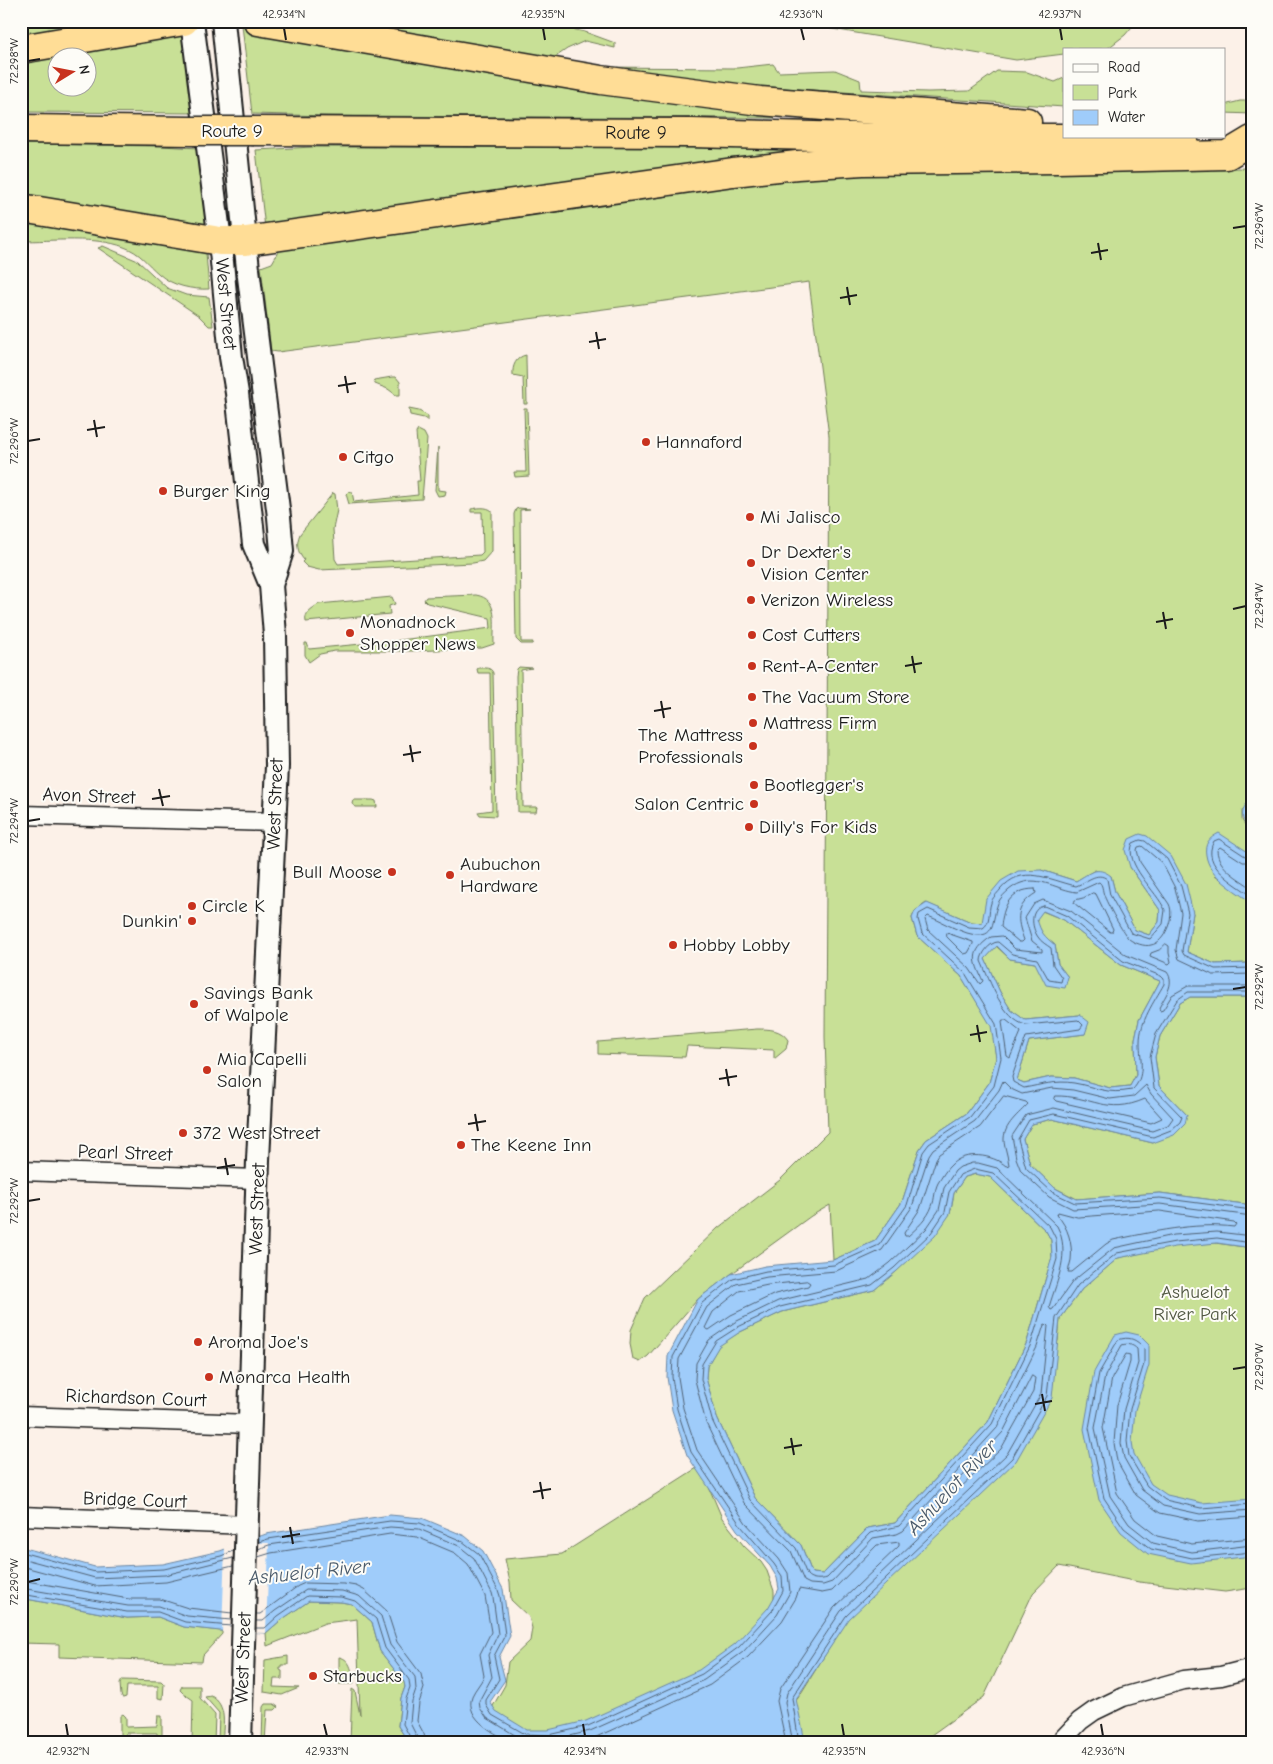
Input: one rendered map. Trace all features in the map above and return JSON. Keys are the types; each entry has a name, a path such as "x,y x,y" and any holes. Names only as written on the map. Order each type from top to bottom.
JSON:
{"highway":[{"path":"21,48 184,21"},
{"path":"258,21 601,80 760,101 1049,123 1063,130"},
{"name":"Route 9","path":"21,129 682,133 891,138 1063,135"},
{"name":"Route 9","path":"1207,138 1252,139"},
{"path":"21,208 233,241 788,166 863,161 1227,155 1252,139"}],"street":[{"name":"West Street","path":"192,21 233,241"},
{"name":"West Street","path":"223,21 233,241 231,357 237,393 254,544 271,585 275,635 277,766 257,1178 240,1743"},
{"name":"Avon Street","path":"21,815 274,822"},
{"name":"Pearl Street","path":"21,1172 257,1178"},
{"name":"Richardson Court","path":"21,1416 250,1424"},
{"name":"Bridge Court","path":"21,1516 247,1534"},
{"path":"1059,1743 1080,1721 1094,1711 1123,1696 1184,1680 1221,1676 1252,1668"}],"green space":[{"path":"21,21 127,21 21,41"},
{"path":"304,21 536,21 585,32 615,43 615,48 585,41 567,49 554,58 405,38"},
{"path":"785,21 1137,21 1125,35 1108,48 1063,48 1063,54 1016,60"},
{"path":"242,25 777,111 775,118 252,114"},
{"path":"183,26 195,113 21,112 21,54 48,49 48,98 98,98 98,48 56,48"},
{"path":"773,64 779,72 835,70 860,80 861,90 928,92 969,91 997,71 1027,72 1055,82 1063,78 1063,107 739,85 598,67 737,68"},
{"path":"1240,101 1252,101 1252,114 1226,113 1226,104"},
{"path":"21,144 199,148 206,224 21,197"},
{"path":"313,147 754,148 826,150 265,228 256,150"},
{"path":"1252,168 1252,797 1242,811 1242,820 1252,836 1252,848 1215,875 1252,903 1252,963 1215,964 1187,952 1193,913 1130,867 1160,910 1159,922 1149,935 1135,930 1115,892 1111,876 1095,870 1076,881 1041,870 983,923 971,922 926,903 915,911 912,918 917,936 961,976 992,1026 996,1058 989,1083 967,1113 926,1140 919,1150 902,1202 875,1241 833,1260 830,1205 811,1216 698,1299 648,1356 640,1362 633,1359 630,1344 631,1330 645,1298 718,1228 780,1180 828,1132 825,1037 829,436 809,282 278,352 271,351 261,267 272,263 279,251 294,244 802,172"},
{"path":"21,217 200,246 206,253 209,289 190,288 170,282 135,252 113,244 87,240 21,241"},
{"path":"103,246 138,261 167,288 186,295 209,297 213,326 209,326 199,316 98,248"},
{"path":"526,355 527,404 524,404 523,377 513,375 513,372 517,360"},
{"path":"396,377 400,382 400,395 396,395 388,389 375,384 374,380"},
{"path":"524,408 527,408 529,476 515,477 514,472 526,472"},
{"path":"409,409 419,411 428,416 428,421 424,418 410,415"},
{"path":"418,430 424,433 427,439 422,499 349,504 346,494 349,491 352,492 354,502 418,495 417,481 420,481 416,433"},
{"path":"438,447 438,490 446,491 445,495 438,496 435,490"},
{"path":"333,493 335,494 337,510 333,529 335,559 338,564 480,555 483,552 482,512 471,512 471,509 479,508 487,508 492,511 492,551 483,561 473,563 319,570 307,567 302,562 304,560 299,551 300,534"},
{"path":"516,509 530,509 520,510 521,642 533,642 532,644 521,644 516,639 514,514"},
{"path":"476,595 484,597 492,607 494,614 494,644 482,648 412,651 335,651 320,654 309,662 305,655 305,643 307,643 309,649 393,641 491,628 490,618 427,603 424,600 426,597"},
{"path":"392,597 395,604 389,606 390,614 306,622 307,614 319,604"},
{"path":"519,667 532,668 521,670 523,807 537,807 536,812 518,812 516,676"},
{"path":"477,669 489,669 493,673 496,816 480,815 478,812 492,810 490,673 478,673"},
{"path":"353,800 373,800 376,801 377,807 356,807 352,804"},
{"path":"1042,911 1064,920 1121,965 1160,981 1139,1020 1135,1039 1136,1075 1130,1086 1110,1088 1074,1078 1051,1077 1024,1083 1017,1080 1029,1041 1085,1034 1080,1015 1025,1020 1011,1010 1000,992 985,959 996,946 1010,959 1035,963 1068,977 1058,964 1055,945 1043,934 1036,919"},
{"path":"1190,997 1252,997 1252,1205 1160,1193 1077,1199 1055,1188 1030,1164 1023,1139 1032,1124 1052,1119 1153,1143 1187,1115 1159,1086 1155,1057 1160,1036 1180,1003"},
{"path":"757,1029 778,1032 785,1036 788,1040 786,1049 774,1059 774,1050 687,1046 685,1057 598,1054 598,1042"},
{"path":"976,1174 990,1177 1046,1231 1051,1240 1052,1257 1027,1342 988,1422 895,1523 868,1528 823,1574 812,1573 801,1545 755,1498 717,1418 706,1378 707,1366 719,1345 740,1332 782,1312 874,1290 897,1271 950,1214 954,1193 965,1177"},
{"name":"Ashuelot River Park","path":"1215,1243 1252,1248 1252,1588 1225,1592 1139,1582 1059,1566 1033,1593 984,1697 920,1743 762,1743 798,1698 850,1615 1058,1341 1060,1319 1082,1289 1118,1258 1174,1246"},
{"path":"700,1466 722,1518 744,1546 761,1562 767,1571 774,1591 774,1605 753,1650 547,1743 491,1712 505,1685 508,1662 530,1641 532,1628 529,1617 511,1600 510,1582 505,1559 562,1554"},
{"path":"21,1598 127,1618 158,1617 184,1627 222,1631 222,1634 203,1655 202,1662 59,1657 59,1644 21,1643"},
{"path":"309,1601 352,1604 372,1622 380,1651 404,1682 405,1687 401,1698 398,1726 409,1743 350,1743 352,1689 355,1691 360,1715 357,1619 325,1623 267,1646 266,1633"},
{"path":"288,1656 288,1665 282,1665 282,1668 280,1668 282,1679 274,1679 273,1687 299,1688 282,1695 264,1692 265,1660"},
{"path":"339,1657 349,1664 354,1684 339,1684"},
{"path":"122,1680 161,1681 164,1684 163,1699 158,1698 158,1686 127,1686 126,1697 123,1698 120,1684"},
{"path":"182,1686 200,1686 200,1698 215,1715 214,1743 192,1743 193,1700 180,1690"},
{"path":"211,1696 220,1705 222,1711 222,1743 218,1743 219,1713 205,1697"},
{"path":"265,1704 274,1704 278,1707 275,1710 267,1710 265,1743 262,1743 263,1707"},
{"path":"123,1714 126,1717 126,1727 157,1726 158,1716 162,1716 162,1743 157,1743 157,1733 126,1733 125,1742 120,1743 120,1716"}],"water":[{"path":"1252,797 1252,836 1244,820 1243,812 1244,807"},
{"path":"1219,833 1248,852 1252,848 1252,903 1217,876 1208,863 1206,855 1207,845 1212,837"},
{"name":"Ashuelot River","path":"1140,834 1147,836 1171,856 1186,884 1193,913 1187,952 1215,964 1252,963 1252,997 1190,997 1180,1003 1160,1036 1155,1057 1159,1086 1187,1115 1185,1124 1174,1135 1153,1143 1052,1119 1032,1124 1023,1139 1030,1164 1055,1188 1076,1199 1160,1193 1252,1205 1252,1248 1217,1243 1175,1247 1118,1258 1082,1289 1060,1319 1052,1398 1016,1461 849,1619 796,1699 805,1741 801,1743 409,1743 398,1726 401,1698 405,1687 404,1682 380,1651 372,1622 352,1604 309,1601 266,1633 184,1627 158,1617 127,1618 21,1598 21,1547 95,1567 163,1564 220,1551 266,1534 390,1515 422,1518 465,1536 483,1551 503,1589 510,1636 499,1657 505,1680 490,1702 496,1711 527,1730 548,1730 586,1721 699,1670 735,1644 768,1608 779,1589 777,1578 770,1566 737,1530 687,1455 672,1410 667,1377 668,1356 698,1299 731,1274 765,1266 833,1260 875,1241 902,1202 919,1150 926,1140 967,1113 989,1083 996,1058 991,1026 961,976 917,936 912,918 915,911 927,903 971,922 982,923 986,899 1001,881 1018,871 1041,870 1076,881 1094,871 1102,871 1111,876 1115,892 1135,930 1149,935 1159,922 1160,910 1130,867 1125,850 1129,839","holes":["1043,911 1064,920 1121,965 1160,981 1139,1020 1135,1039 1136,1075 1130,1086 1110,1088 1074,1078 1051,1077 1024,1083 1017,1080 1029,1041 1085,1034 1089,1022 1080,1015 1025,1020 1011,1010 1000,992 985,959 997,946 1010,959 1035,963 1046,985 1065,988 1068,977 1058,964 1055,945 1043,934 1037,919","975,1174 990,1177 1046,1231 1051,1240 1052,1257 1027,1342 988,1422 895,1523 868,1528 823,1574 812,1573 801,1545 755,1498 717,1418 706,1378 707,1366 719,1346 740,1332 782,1312 874,1290 935,1236 950,1214 954,1193 965,1177"]},
{"path":"1126,1332 1139,1335 1149,1345 1149,1365 1135,1410 1132,1442 1134,1454 1151,1484 1167,1495 1202,1503 1252,1499 1252,1556 1191,1563 1148,1554 1121,1532 1099,1500 1084,1429 1094,1372 1115,1335"}],"pier":[{"path":"237,1542 269,1543 266,1633 222,1632 225,1547"}],"place":[{"name":"Hannaford","path":"646,442"},
{"name":"Citgo","path":"343,457"},
{"name":"Burger King","path":"163,491"},
{"name":"Mi Jalisco","path":"750,517"},
{"name":"Dr Dexter's Vision Center","path":"751,563"},
{"name":"Verizon Wireless","path":"751,600"},
{"name":"Monadnock Shopper News","path":"350,633"},
{"name":"Cost Cutters","path":"752,635"},
{"name":"Rent-A-Center","path":"752,666"},
{"name":"The Vacuum Store","path":"752,697"},
{"name":"Mattress Firm","path":"753,723"},
{"name":"The Mattress Professionals","path":"753,746"},
{"name":"Bootlegger's","path":"754,785"},
{"name":"Salon Centric","path":"754,804"},
{"name":"Dilly's For Kids","path":"749,827"},
{"name":"Bull Moose","path":"392,872"},
{"name":"Aubuchon Hardware","path":"450,875"},
{"name":"Circle K","path":"192,906"},
{"name":"Dunkin'","path":"192,921"},
{"name":"Hobby Lobby","path":"673,945"},
{"name":"Savings Bank of Walpole","path":"194,1004"},
{"name":"Mia Capelli Salon","path":"207,1070"},
{"name":"372 West Street","path":"183,1133"},
{"name":"The Keene Inn","path":"461,1145"},
{"name":"Aroma Joe's","path":"198,1342"},
{"name":"Monarca Health","path":"209,1377"},
{"name":"Starbucks","path":"313,1676"}]}
